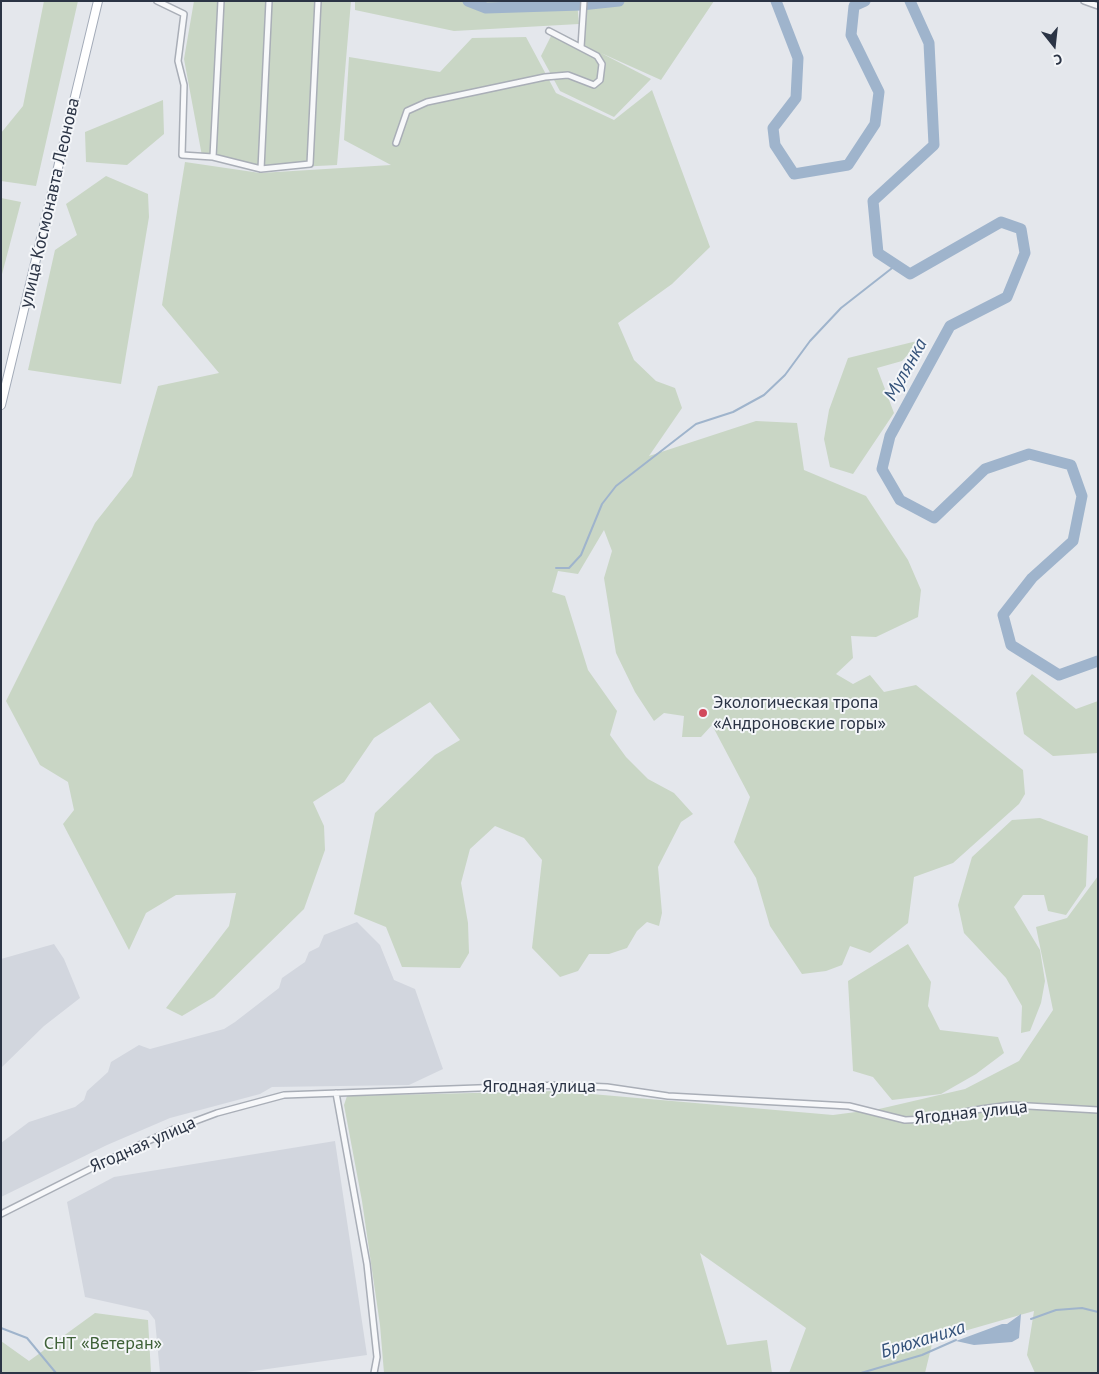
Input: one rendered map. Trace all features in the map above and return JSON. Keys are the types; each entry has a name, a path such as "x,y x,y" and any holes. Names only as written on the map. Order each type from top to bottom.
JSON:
{"main road":[{"name":"улица Космонавта Леонова","path":"1,405 98,1"}],"street":[{"path":"157,1 184,14 178,61 184,85 182,155 213,157 261,169 310,164 318,1"},
{"path":"213,157 221,1"},
{"path":"261,169 269,1"},
{"path":"581,47 584,1"},
{"path":"1084,1 1098,6"},
{"path":"396,143 407,111 427,102 545,77 568,76 594,85 600,80 602,64 597,56 549,31"},
{"name":"Ягодная улица","path":"1,1214 118,1155 204,1118 284,1095 512,1086 607,1088 668,1096 849,1106 905,1120 928,1119 981,1108 1011,1105 1098,1110"},
{"path":"336,1093 367,1264 375,1324 375,1370"}],"shaded area":[{"path":"357,922 380,945 394,980 415,989 443,1069 409,1085 272,1087 260,1094 170,1118 107,1145 1,1197 1,1143 29,1122 75,1107 84,1100 87,1091 108,1072 111,1062 139,1045 150,1049 224,1029 279,988 282,978 305,962 309,952 319,947 324,935"},
{"path":"54,944 64,959 80,998 44,1026 1,1068 1,959"},
{"path":"335,1141 367,1355 239,1373 160,1373 155,1320 148,1311 85,1297 67,1202 114,1177"}],"green space":[{"path":"44,1 78,1 36,186 1,181 1,133 23,106"},
{"path":"194,1 351,1 337,165 277,168 202,156 184,59"},
{"path":"355,1 577,1 579,24 454,31 355,10"},
{"path":"584,1 714,1 661,80 601,53 651,79 614,117 560,91 541,56 554,30 585,45"},
{"path":"526,37 556,93 614,120 652,90 710,247 672,284 618,323 634,360 656,381 675,388 682,408 649,456 756,421 797,423 804,470 866,496 908,560 921,590 918,617 876,637 851,636 853,658 836,674 853,684 870,675 884,692 916,685 1023,770 1025,794 1019,804 953,863 914,877 908,923 870,953 850,946 842,965 826,971 802,974 770,926 756,878 734,842 750,797 712,725 701,737 682,737 684,716 664,713 654,721 635,692 616,653 604,578 612,551 604,530 578,574 558,571 552,592 565,596 588,670 617,711 610,735 626,757 648,779 674,793 693,814 681,822 658,867 662,913 659,926 647,922 637,931 627,948 609,954 589,954 578,971 560,977 532,948 542,860 524,838 495,826 470,849 461,883 468,923 469,953 460,968 402,967 386,927 354,914 375,813 435,755 460,740 430,702 374,738 344,782 313,802 324,826 325,850 304,909 214,997 182,1016 166,1008 229,926 236,893 176,895 146,913 129,950 63,824 74,810 68,782 40,765 6,701 95,523 132,476 158,386 219,373 162,305 185,162 260,173 391,165 344,140 349,57 440,72 472,38"},
{"path":"163,100 164,134 127,165 86,162 85,132"},
{"path":"106,176 148,194 149,217 121,384 28,370 55,250 77,235 66,204"},
{"path":"1,198 21,202 1,278"},
{"path":"921,340 902,361 877,368 894,413 853,474 830,467 824,439 829,410 848,358"},
{"path":"1032,674 1076,709 1098,701 1098,753 1053,756 1024,734 1016,693"},
{"path":"1040,818 1088,836 1086,886 1066,915 1048,911 1044,895 1023,895 1014,907 1040,950 1045,981 1041,1003 1030,1031 1021,1033 1022,1006 1006,978 964,933 958,905 972,857 1012,820"},
{"path":"1098,876 1098,1373 1035,1373 1027,1355 1034,1311 933,1340 925,1373 789,1373 806,1328 700,1253 727,1345 767,1340 772,1373 384,1373 380,1325 362,1201 344,1105 347,1096 557,1091 833,1115 879,1109 965,1089 1019,1061 1053,1010 1036,927 1067,918"},
{"path":"908,944 931,982 928,1006 940,1030 998,1037 1004,1053 976,1074 941,1094 892,1100 873,1077 853,1071 848,981"},
{"name":"СНТ «Ветеран»","path":"95,1313 148,1320 151,1373 1,1373 1,1341 29,1361"}],"water":[{"path":"1021,1314 1019,1338 1012,1342 974,1345 956,1341 1002,1324 1007,1324"}],"waterway":[{"name":"Мулянка","path":"468,1 486,8 581,5 619,1"},
{"name":"Мулянка","path":"776,1 798,58 796,98 773,128 775,145 794,174 848,165 875,124 879,92 851,35 854,6 865,1"},
{"name":"Мулянка","path":"910,1 929,43 934,145 873,201 878,253 910,274 1001,222 1021,229 1025,253 1007,297 950,326 890,436 882,469 900,500 934,518 985,469 1029,454 1071,465 1082,496 1073,541 1032,578 1003,615 1011,645 1059,675 1098,661"},
{"path":"556,568 569,568 581,555 602,504 616,486 696,424 733,412 764,395 785,375 810,341 841,308 896,265"},
{"name":"Брюханиха","path":"1031,1319 1056,1310 1082,1308 1098,1312"},
{"path":"1,1328 27,1338 56,1373"},
{"name":"Брюханиха","path":"861,1373 922,1355 956,1340"}],"place":[{"name":"Экологическая тропа «Андроновские горы»","path":"703,713"}]}
